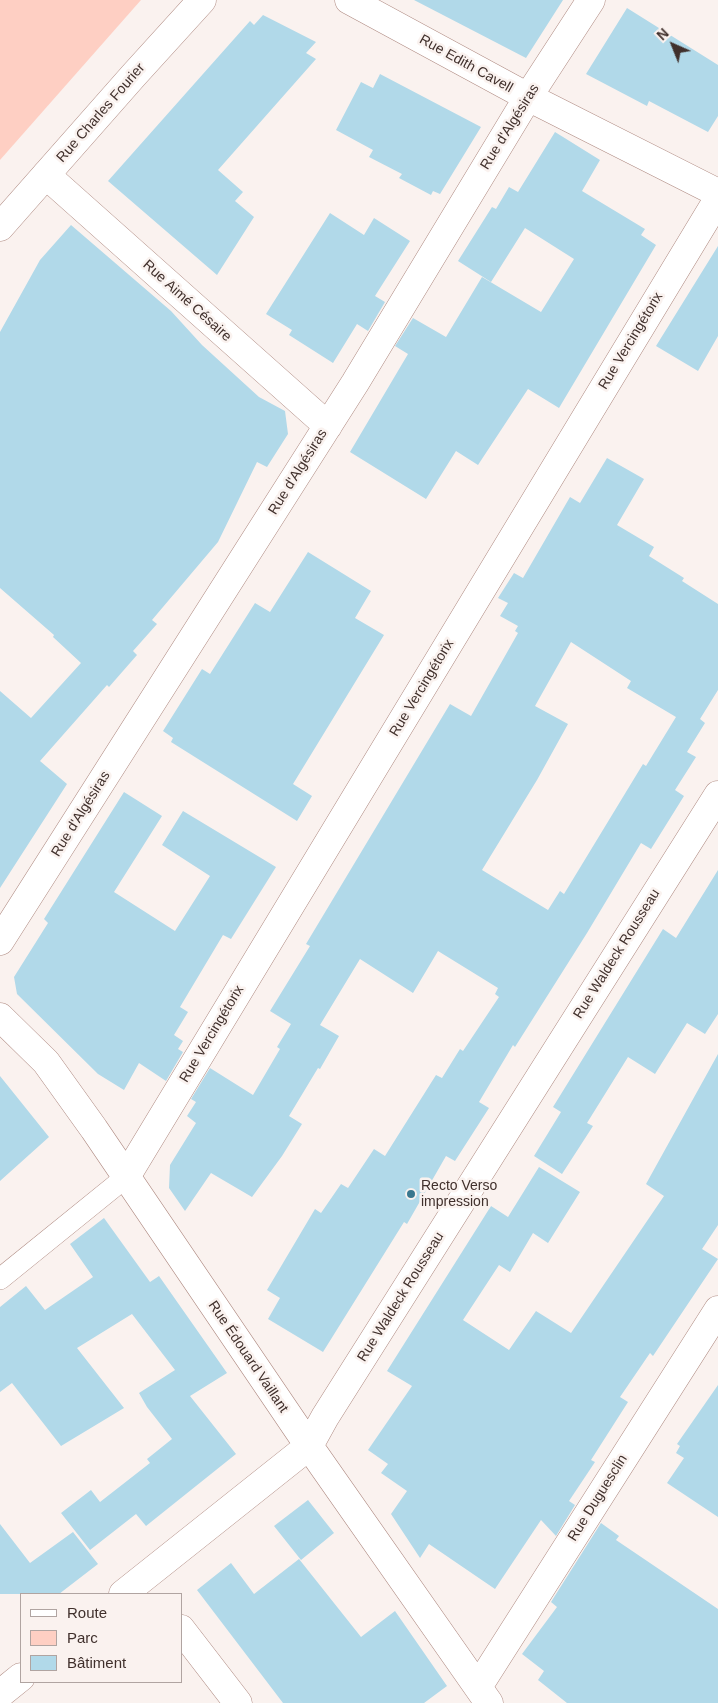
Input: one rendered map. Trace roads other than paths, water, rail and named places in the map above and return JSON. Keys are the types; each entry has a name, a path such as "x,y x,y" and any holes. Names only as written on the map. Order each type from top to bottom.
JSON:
{"street":[{"name":"Rue Charles Fourier","path":"0,227 202,0"},
{"name":"Rue Edith Cavell","path":"349,0 528,97 718,193"},
{"name":"Rue d'Algésiras","path":"0,941 328,426 528,97 591,0"},
{"name":"Rue Aimé Césaire","path":"46,175 328,426"},
{"name":"Rue Vercingétorix","path":"126,1177 718,199"},
{"name":"Rue Waldeck Rousseau","path":"140,1589 309,1446 330,1409 718,795"},
{"name":"Rue Édouard Vaillant","path":"0,1017 46,1062 309,1446 484,1695"},
{"name":"Rue Duguesclin","path":"484,1695 718,1310"},
{"path":"182,1630 238,1703"},
{"path":"0,1694 20,1678"}],"lane":[{"path":"0,1278 126,1177"}],"place":[{"name":"Recto Verso impression","path":"411,1194"}]}
